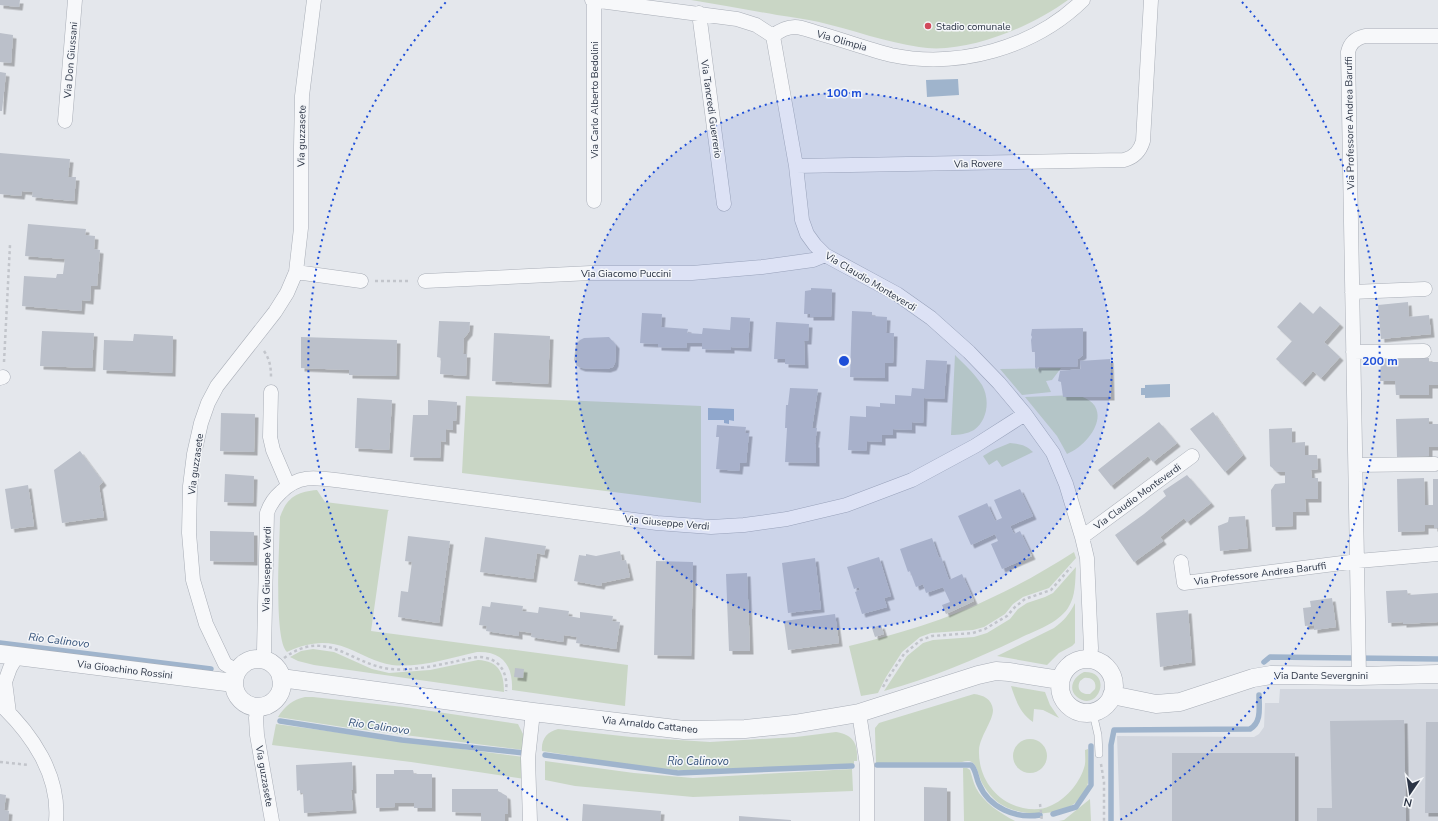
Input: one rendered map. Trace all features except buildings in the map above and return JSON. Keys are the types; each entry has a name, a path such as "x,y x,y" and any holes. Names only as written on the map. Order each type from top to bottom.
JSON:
{"street":[{"name":"Via Don Giussani","path":"65,121 76,0"},
{"name":"Via guzzasete","path":"235,677 222,659 206,624 193,580 189,533 190,486 194,454 201,423 208,403 217,386 275,312 287,293 296,272 301,228 302,96 314,0"},
{"path":"593,0 737,19 756,25 773,36 796,166"},
{"name":"Via Carlo Alberto Bedolini","path":"593,0 594,201"},
{"name":"Via Olimpia","path":"773,36 784,29 796,27 892,55 928,59 959,57 989,52 1019,43 1052,26 1083,0"},
{"name":"Via Rovere","path":"796,166 1124,160 1131,158 1137,154 1143,141 1151,0"},
{"name":"Via Tancredi Guerrerio","path":"699,14 724,204"},
{"name":"Via Professore Andrea Baruffi","path":"1358,664 1358,561 1348,52 1349,47 1356,40 1366,36 1438,36"},
{"name":"Via Claudio Monteverdi","path":"796,166 802,220 806,234 815,245 825,255 897,294 931,318 969,352 999,383 1025,414 1053,453 1066,484 1087,558 1091,648 1090,659"},
{"name":"Via Giacomo Puccini","path":"425,281 591,273 692,273 770,266 813,260 825,255"},
{"path":"296,272 361,281"},
{"path":"1352,292 1425,289"},
{"path":"1353,352 1424,351"},
{"path":"271,392 270,437 288,485"},
{"name":"Via Giuseppe Verdi","path":"263,660 268,513 270,504 278,494 288,485 300,480 313,478 657,522 711,527 744,525 787,519 846,505 912,480 975,446 1025,414"},
{"name":"Via Claudio Monteverdi","path":"1082,537 1192,456"},
{"path":"1356,465 1435,464"},
{"name":"Via Professore Andrea Baruffi","path":"1181,562 1184,583 1358,561 1438,554"},
{"path":"8,655 10,668 5,682 5,708 36,745 52,780 56,821"},
{"name":"Via Gioachino Rossini","path":"8,655 235,677"},
{"path":"1090,659 1105,666 1110,672 1113,679 1114,688 1108,703 1101,710 1093,713 1079,712 1067,705 1061,693 1060,680 1068,667 1075,662 1090,659"},
{"path":"251,660 263,660 275,666 282,678 282,685 277,698 271,703 258,707 250,706 238,697 235,690 235,677 240,666 251,660"},
{"name":"Via Dante Severgnini","path":"1112,695 1156,704 1180,702 1253,678 1358,664 1438,674"},
{"name":"Via Arnaldo Cattaneo","path":"282,678 533,712 684,730 745,729 794,724 859,713 978,675 996,671 1060,680"},
{"name":"Via guzzasete","path":"258,707 256,718 258,735 272,821"},
{"path":"530,821 528,758 533,712"},
{"path":"859,713 867,765 867,821"}],"lane":[{"path":"1093,713 1098,735 1100,754"}],"path":[{"path":"2,377 10,245"},
{"path":"361,281 425,281"},
{"path":"253,339 264,349 268,357 271,366 271,392"},
{"path":"882,689 904,654 921,640 932,636 973,633 985,629 1007,616 1025,599 1051,590 1073,564"},
{"path":"284,658 300,648 315,646 335,648 373,665 390,669 430,667 478,657 486,658 500,665 504,671 506,678 505,695"},
{"path":"1100,754 1104,782 1104,821"},
{"path":"0,762 32,766"},
{"path":"1040,804 1042,821"}],"shaded area":[{"path":"1280,689 1438,689 1438,821 1120,821 1117,736 1254,737 1259,734 1264,727 1265,703 1279,703"}],"green space":[{"name":"Stadio comunale","path":"691,0 1068,0 1036,20 997,37 956,47 937,48 919,47 894,42 814,21"},
{"path":"955,355 973,373 982,385 985,391 987,403 985,415 979,426 969,432 951,435"},
{"path":"1061,368 1052,380 1046,381 1051,392 1022,395 1000,369"},
{"path":"1076,395 1088,400 1095,406 1098,415 1092,433 1076,449 1067,454 1057,436 1025,397"},
{"path":"466,396 701,406 701,503 462,473"},
{"path":"1010,443 1023,445 1033,452 1002,467 997,460 989,465 983,456"},
{"path":"317,490 325,502 389,510 371,631 628,665 625,706 512,690 511,674 505,662 500,657 486,652 477,652 424,664 402,666 380,662 339,645 324,643 309,644 287,652 283,643 280,629 279,610 278,588 280,517 286,505 298,494"},
{"path":"1074,552 1076,558 1049,588 1023,597 1013,604 1005,614 984,627 973,630 931,633 920,637 902,652 878,693 861,696 849,646 922,626 974,606 1044,571"},
{"path":"1076,567 1075,588 1071,603 1063,614 1052,622 953,668 884,691 907,656 923,643 933,640 974,637 987,633 1010,619 1018,609 1027,603 1053,593"},
{"path":"1075,603 1075,643 1059,653 1047,665 997,656 1054,628 1061,623"},
{"path":"313,649 334,652 372,669 389,673 430,670 478,660 485,661 491,663 499,669 503,679 504,692 314,665 298,661 290,657 301,651"},
{"path":"1084,672 1093,673 1099,678 1101,684 1100,690 1091,700 1085,701 1077,697 1072,690 1073,683 1080,674","holes":["1087,678 1092,679 1095,682 1095,689 1090,694 1084,694 1079,689 1080,681"]},
{"path":"1011,686 1045,692 1050,705 1059,718 1043,710 1034,709 1033,722 1022,711"},
{"path":"974,694 981,695 989,700 993,710 991,719 980,745 979,760 985,779 997,794 1013,805 1026,809 1040,809 1056,803 1071,791 1079,780 1085,766 1085,750 1088,749 1088,782 1087,788 1080,799 1071,806 1049,813 1036,814 1024,812 1001,805 993,798 982,783 975,765 971,761 876,763 875,728 879,723"},
{"path":"305,697 404,707 518,724 524,736 524,750 349,728 278,717 289,704"},
{"path":"276,724 524,757 525,779 411,762 272,745"},
{"path":"558,729 631,737 710,742 796,737 836,732 847,735 854,741 857,750 857,761 854,761 854,764 694,771 635,766 542,751 544,740 548,734"},
{"path":"1027,739 1033,739 1037,740 1044,746 1047,756 1046,763 1040,770 1033,773 1027,773 1023,772 1016,766 1013,759 1013,753 1014,749 1020,742"},
{"path":"545,761 634,773 693,778 852,769 853,791 693,797 575,786 545,780"},
{"path":"963,768 970,770 976,788 983,798 998,811 1015,821 964,821"},
{"path":"1090,799 1091,821 1059,821 1064,820"}],"water":[{"path":"958,79 959,95 927,97 926,80"},
{"path":"1170,384 1170,397 1145,398 1145,395 1141,395 1141,388 1145,388 1145,385"},
{"path":"708,408 734,409 734,421 729,420 729,424 724,423 724,420 708,420"}],"waterway":[{"name":"Rio Calinovo","path":"0,643 211,669"},
{"path":"1264,662 1270,657 1438,659"},
{"path":"1111,821 1111,745 1114,730 1250,729 1254,726 1258,718 1259,695"},
{"name":"Rio Calinovo","path":"280,721 402,740 524,753"},
{"name":"Rio Calinovo","path":"1053,814 1076,807 1091,785 1091,746"},
{"name":"Rio Calinovo","path":"545,755 678,773 852,766"},
{"name":"Rio Calinovo","path":"877,765 971,765 974,769 978,782 989,800 1004,810 1013,813 1031,816 1040,815"}],"place":[{"name":"Stadio comunale","path":"928,26"}]}
